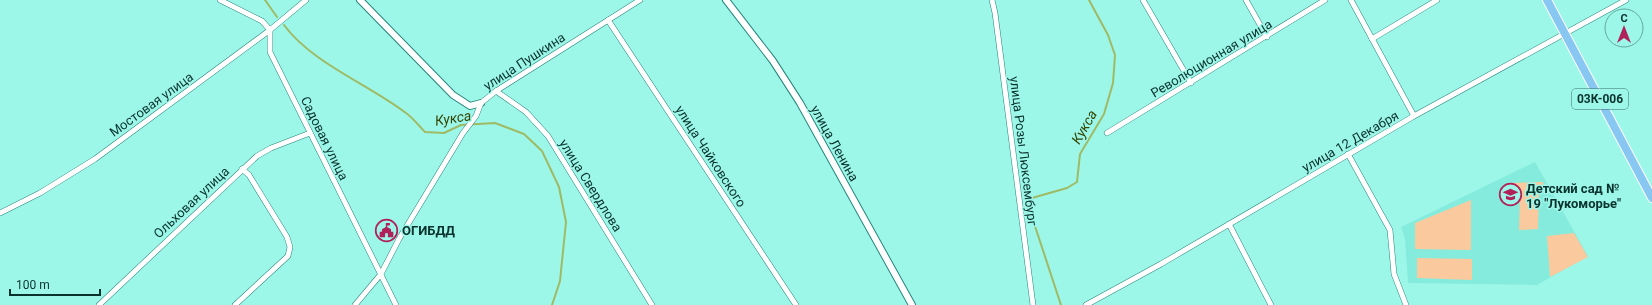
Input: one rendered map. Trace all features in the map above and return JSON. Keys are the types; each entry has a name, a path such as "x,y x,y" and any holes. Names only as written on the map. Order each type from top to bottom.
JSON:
{"main road":[{"name":"03К-006","path":"1546,0 1652,198"}],"street":[{"path":"220,0 262,21 270,30"},
{"name":"Мостовая улица","path":"0,213 40,193 95,159 270,30 306,0"},
{"path":"360,0 453,96 470,106 481,103"},
{"name":"улица Пушкина","path":"354,305 381,274 399,239 463,133 476,116 481,103 496,91 640,0"},
{"name":"улица Ленина","path":"726,0 773,61 800,103 912,305"},
{"name":"улица Розы Люксембург","path":"992,0 995,13 1033,305"},
{"path":"1143,0 1191,83"},
{"path":"1246,0 1267,37"},
{"name":"Революционная улица","path":"1107,133 1267,37 1325,0"},
{"path":"1351,0 1414,116"},
{"path":"1372,39 1437,0"},
{"name":"улица 12 Декабря","path":"1086,305 1229,224 1414,116 1626,0"},
{"name":"улица Чайковского","path":"608,20 796,305"},
{"name":"Садовая улица","path":"270,30 270,52 396,305"},
{"name":"улица Свердлова","path":"496,91 526,112 548,136 652,305"},
{"name":"Ольховая улица","path":"98,305 256,156 270,148 310,133"},
{"path":"1348,154 1390,230 1394,274 1406,305"},
{"path":"235,305 288,256 290,247 283,230 249,175 242,169"},
{"path":"1229,224 1271,305"}],"shaded area":[{"name":"Детский сад № 19 \"Лукоморье\"","path":"1535,162 1588,256 1537,285 1408,283 1405,239 1401,227"},
{"path":"1543,182 1543,192 1539,193 1538,229 1519,230 1520,194 1507,194 1508,183"},
{"path":"1471,200 1471,250 1415,249 1415,223"},
{"path":"1574,233 1588,257 1550,277 1547,236"},
{"path":"1417,258 1472,259 1472,280 1417,278"}],"waterway":[{"name":"Кукса","path":"265,0 277,17"},
{"name":"Кукса","path":"1061,305 1029,208 1032,198 1067,188 1077,182 1080,154 1104,114 1113,83 1115,55 1108,35 1089,0"},
{"name":"Кукса","path":"284,25 296,39 310,51 325,62 391,102 414,120 425,132 444,133 461,125 495,123 524,134 542,151 559,187 566,222 560,281 552,305"}],"place":[{"name":"Детский сад № 19 \"Лукоморье\"","path":"1510,195"},
{"name":"ОГИБДД","path":"386,230"}]}
